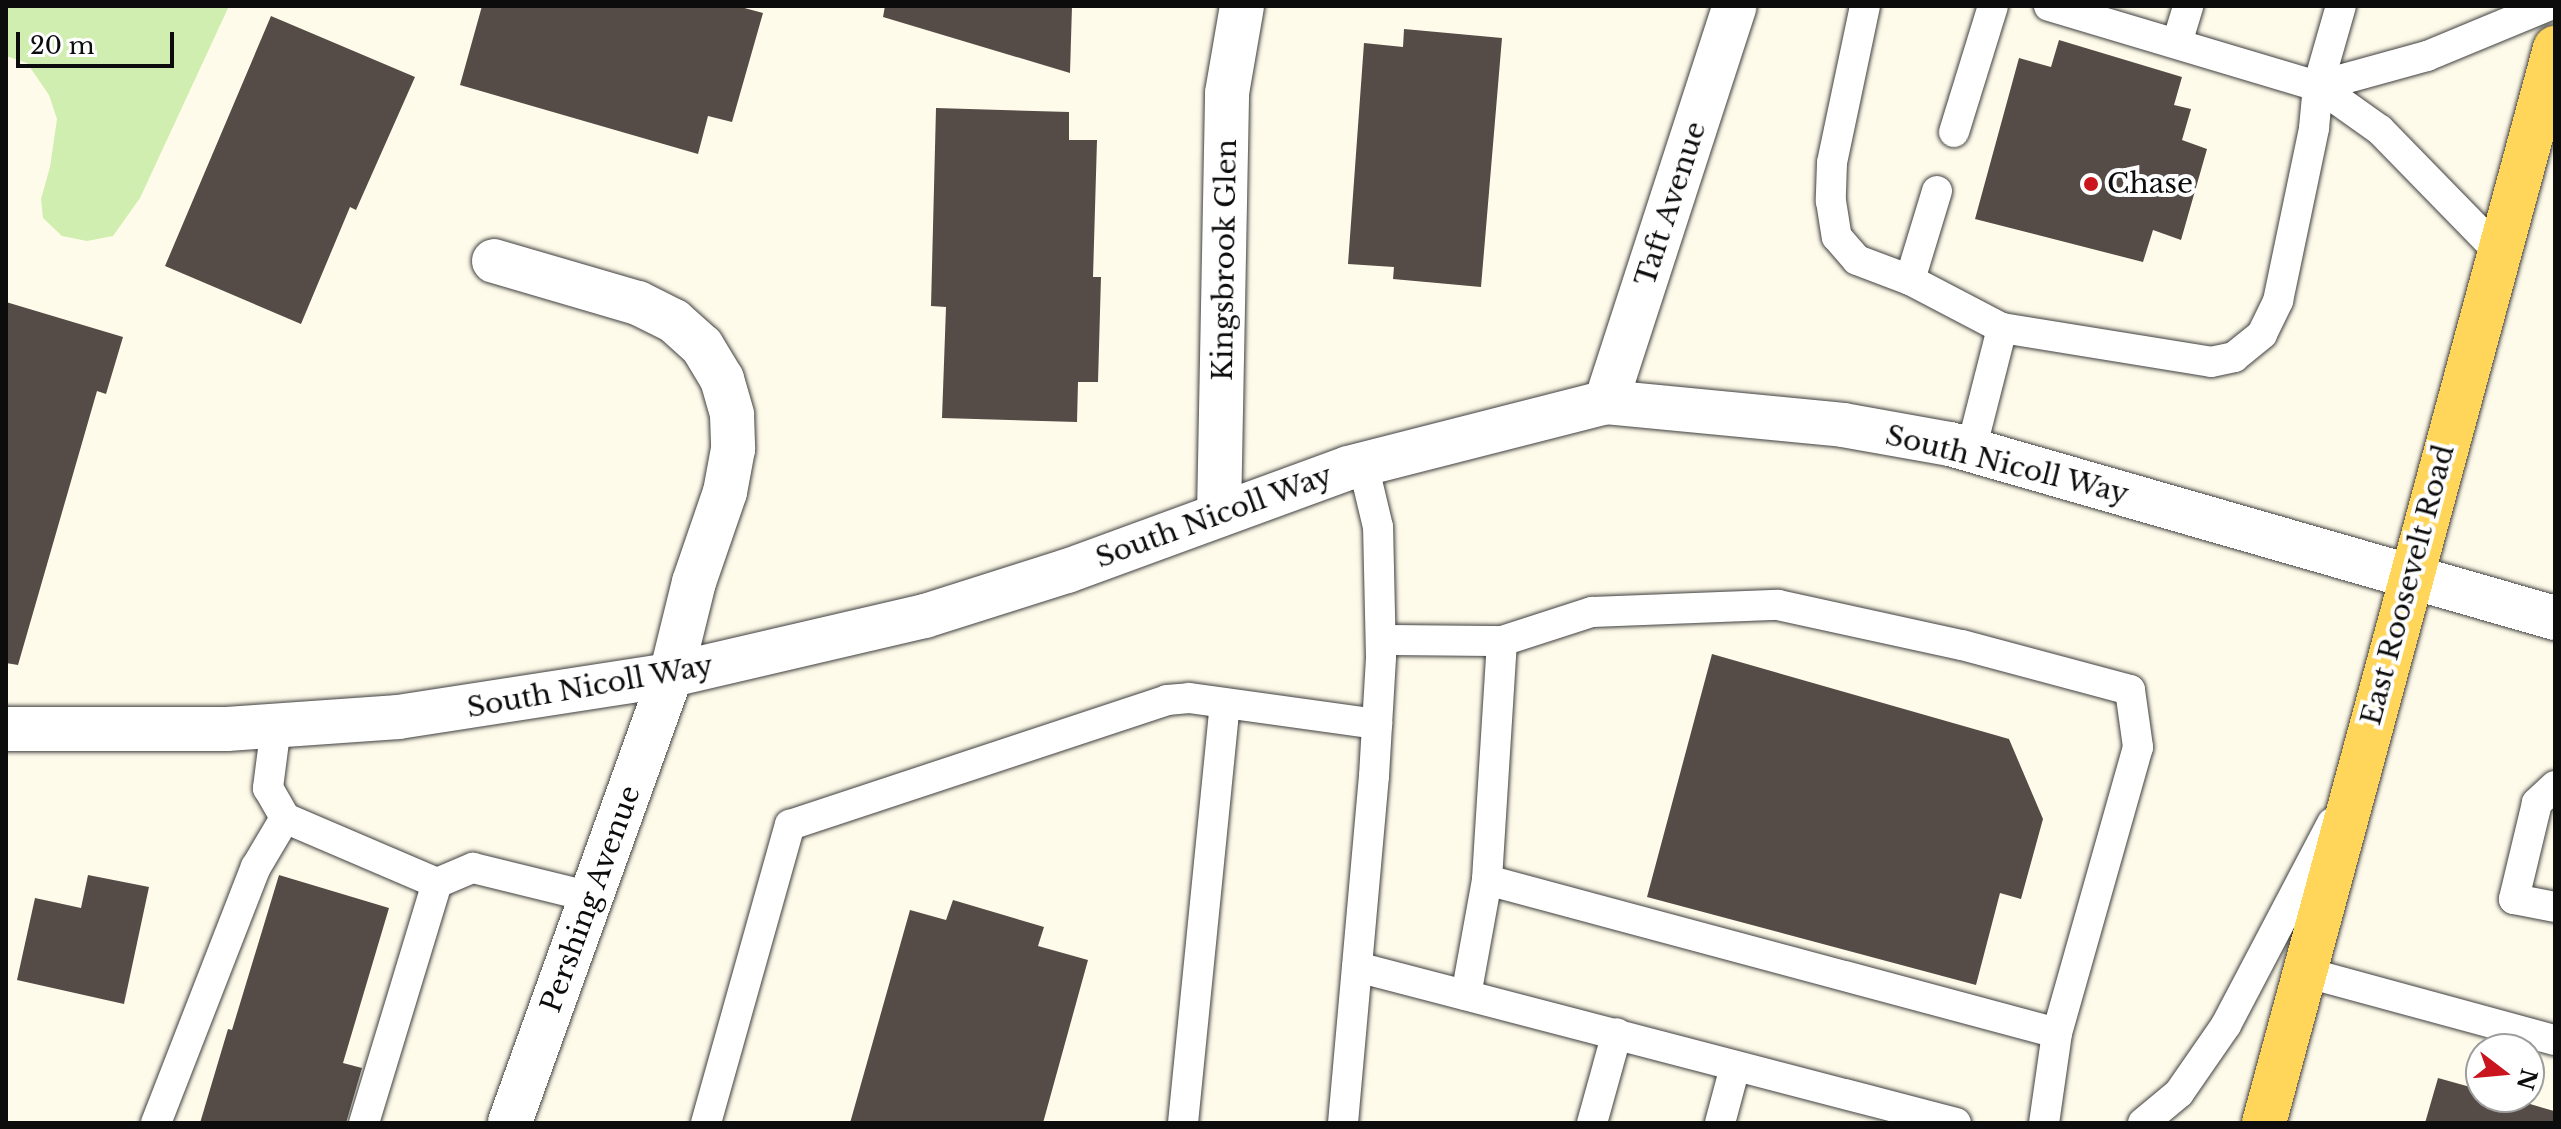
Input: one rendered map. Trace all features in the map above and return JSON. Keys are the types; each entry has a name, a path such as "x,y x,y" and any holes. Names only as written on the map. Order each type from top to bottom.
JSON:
{"main road":[{"name":"East Roosevelt Road","path":"2264,1123 2410,576 2499,252 2549,85 2555,48"}],"street":[{"name":"Kingsbrook Glen","path":"1219,515 1227,93 1242,6"},
{"name":"Taft Avenue","path":"1606,402 1735,6"},
{"name":"Pershing Avenue","path":"494,261 638,303 674,321 702,346 722,379 732,415 733,449 725,492 694,582 671,675 510,1123"},
{"name":"South Nicoll Way","path":"6,729 72,731 276,726 399,717 513,702 671,675 925,616 1067,571 1363,464 1606,402 1843,425 1971,450 2555,618"}],"lane":[{"path":"1865,6 1832,163 1831,201 1837,237 1857,260 1910,280 2002,328 2211,362 2234,357 2262,334 2278,301 2314,128 2318,86 2341,6"},
{"path":"1954,132 1993,6"},
{"path":"2049,6 2318,86 2380,130 2499,252"},
{"path":"2177,43 2188,6"},
{"path":"2318,86 2427,56 2548,6"},
{"path":"1910,280 1937,191"},
{"path":"1971,450 2002,328"},
{"path":"1350,1121 1357,967 1381,640 1378,527 1363,464"},
{"path":"1381,640 1502,641 1592,612 1778,605 1962,645 2130,690 2138,747 2057,1033 2044,1123"},
{"path":"1466,995 1487,880 1502,641"},
{"path":"706,1123 790,825 1167,700 1189,698 1377,724"},
{"path":"1183,1123 1225,704"},
{"path":"276,726 268,788 285,818 437,883 473,868 591,897"},
{"path":"2143,1123 2179,1093 2226,1025 2357,775"},
{"path":"2555,786 2537,803 2514,899 2555,907"},
{"path":"156,1123 256,867 285,818"},
{"path":"1487,880 2057,1033"},
{"path":"364,1123 437,883"},
{"path":"1357,967 1956,1123"},
{"path":"2304,972 2555,1040"},
{"path":"1592,1123 1617,1033"},
{"path":"1720,1123 1735,1067"}],"green space":[{"path":"6,6 229,6 140,198 113,236 87,241 62,236 43,218 41,199 50,167 57,119 49,95 27,63 6,56"}],"building":[{"path":"482,6 737,6 763,13 732,122 708,116 698,154 460,85"},
{"path":"885,6 1072,6 1070,73 883,17"},
{"path":"271,16 415,77 356,210 350,207 301,324 165,266"},
{"path":"1404,29 1502,38 1481,287 1393,279 1394,267 1348,264 1364,43 1403,47"},
{"name":"Chase","path":"2059,40 2182,77 2174,105 2191,109 2182,140 2207,149 2181,240 2153,230 2143,262 1975,219 2019,58 2051,67"},
{"path":"936,108 1069,112 1069,140 1097,140 1093,277 1101,277 1098,382 1078,382 1077,422 942,418 946,307 931,306"},
{"path":"6,302 123,337 106,394 97,391 18,665 6,663"},
{"path":"1712,654 2009,739 2043,819 2021,899 2000,893 1976,985 1647,897"},
{"path":"88,875 149,887 124,1004 17,980 35,898 81,908"},
{"path":"279,875 389,908 343,1063 362,1068 346,1123 200,1123 228,1029 232,1030"},
{"path":"953,900 1044,927 1038,946 1088,960 1043,1123 850,1123 910,910 946,920"},
{"path":"2438,1078 2465,1086 2465,1113 2545,1113 2545,1108 2554,1111 2553,1123 2425,1123"}],"place":[{"name":"Chase","path":"2091,184"}]}
